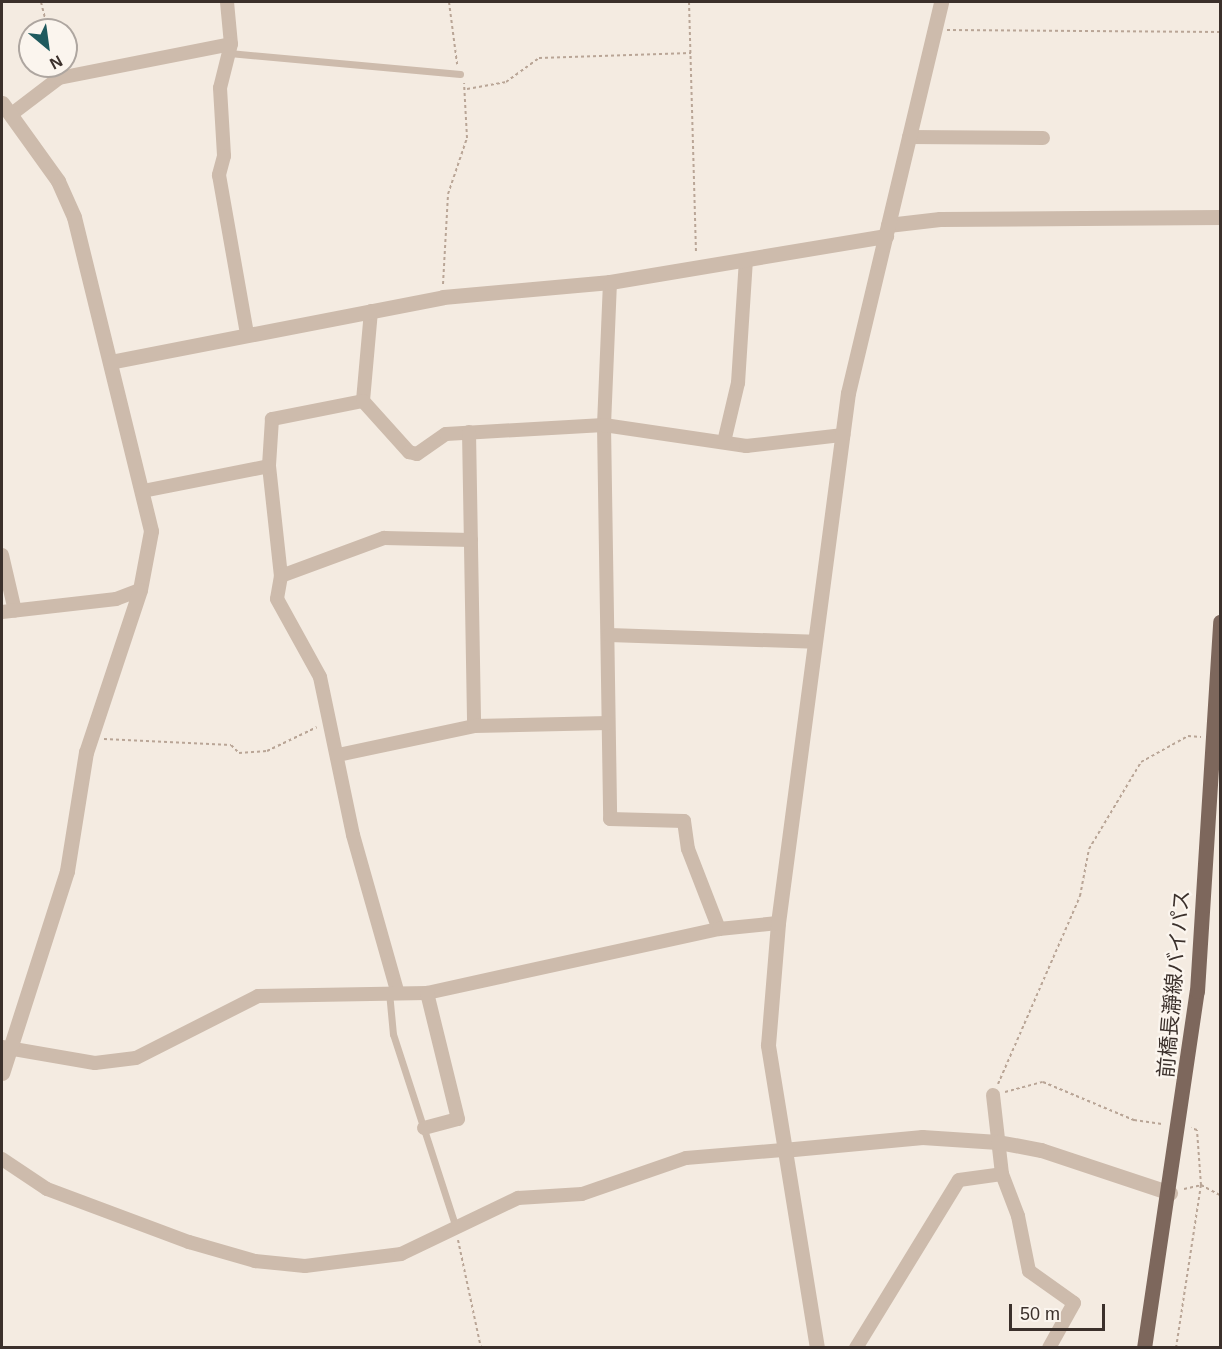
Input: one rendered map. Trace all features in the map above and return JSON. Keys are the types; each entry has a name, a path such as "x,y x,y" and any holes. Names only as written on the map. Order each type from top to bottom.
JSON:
{"main road":[{"name":"前橋長瀞線バイパス","path":"1144,1347 1181,1126 1197,991 1212,738 1217,717 1221,622"}],"street":[{"path":"227,2 230,48 220,88 224,156 219,175 247,334"},
{"path":"817,1347 783,1150 768,1045 778,923 843,435 887,230 941,2"},
{"path":"2,1073 5,1048 67,871 90,738 140,590 151,531 74,217 58,181 7,108 59,78 230,48"},
{"path":"909,137 1043,138"},
{"path":"110,362 443,297 610,282 746,260 940,219 1221,217"},
{"path":"724,442 738,383 746,260"},
{"path":"610,282 604,425 609,635 610,819 684,822 688,849 719,929"},
{"path":"371,311 363,401 409,452 417,454 446,434 604,425 746,446 843,435"},
{"path":"363,401 272,419 269,466 281,576 280,609 320,677 353,835 393,992"},
{"path":"469,432 474,726"},
{"path":"143,491 269,466"},
{"path":"281,576 384,538 471,540"},
{"path":"2,555 8,612 140,590"},
{"path":"609,635 815,642"},
{"path":"338,755 474,726 608,723"},
{"path":"5,1048 95,1063 136,1058 252,997 427,993 719,929 778,923"},
{"path":"424,1128 458,1119 427,993"},
{"path":"993,1095 1002,1174 1018,1216 1029,1271 1074,1303 1049,1347"},
{"path":"2,1159 47,1189 255,1261 305,1266 357,1262 401,1254 457,1231 494,1205 518,1198 582,1194 687,1158 922,1137 998,1142 1051,1153 1170,1193"},
{"path":"856,1347 959,1179 1002,1174"}],"lane":[{"path":"230,48 460,74"},
{"path":"393,992 393,1035 457,1231"}],"path":[{"path":"41,2 45,18"},
{"path":"443,297 448,194 467,138 467,89 460,74 449,2"},
{"path":"689,2 697,268"},
{"path":"934,30 1221,32"},
{"path":"467,89 506,82 539,58 691,53"},
{"path":"90,738 231,745 239,753 267,751 330,720"},
{"path":"993,1095 1080,896 1089,849 1141,762 1188,736 1212,738"},
{"path":"993,1095 1043,1082 1134,1120 1197,1130 1201,1185 1176,1347"},
{"path":"1170,1193 1201,1185 1221,1195"},
{"path":"457,1231 482,1347"}]}
